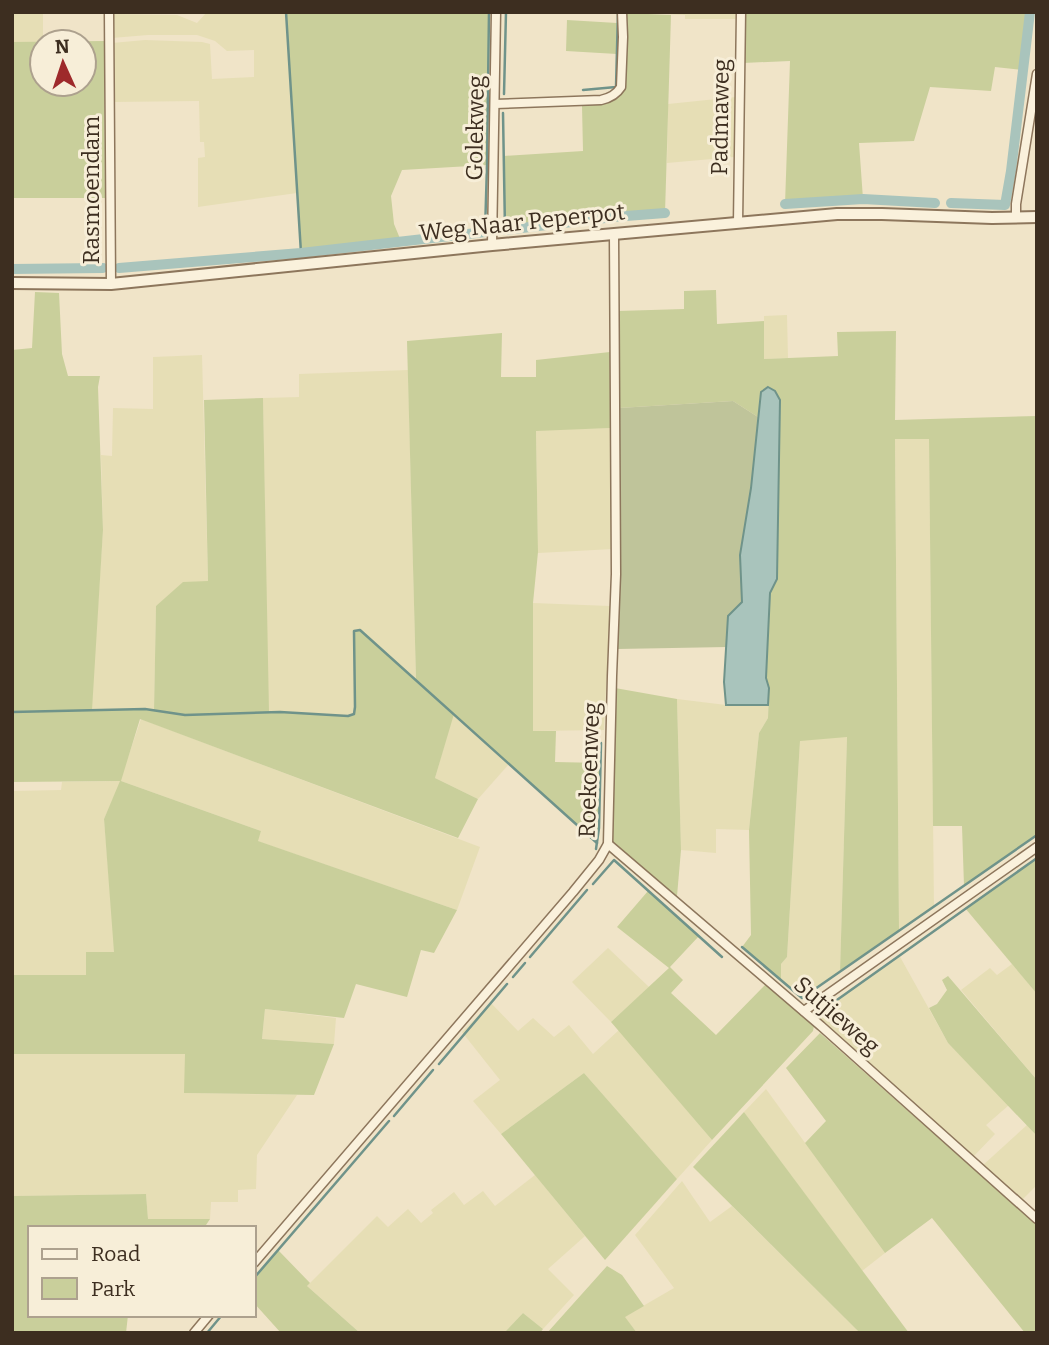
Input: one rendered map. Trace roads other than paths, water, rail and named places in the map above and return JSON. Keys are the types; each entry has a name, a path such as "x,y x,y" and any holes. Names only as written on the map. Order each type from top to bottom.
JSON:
{"street":[{"name":"Rasmoendam","path":"109,12 111,284"},
{"name":"Golekweg","path":"492,245 496,12"},
{"path":"495,104 601,100 617,94 621,87 622,12"},
{"name":"Padmaweg","path":"738,223 741,12"},
{"path":"1016,218 1037,74"},
{"name":"Weg Naar Peperpot","path":"12,283 111,284 492,245 837,214 1037,217"},
{"name":"Roekoenweg","path":"256,1261 573,892 599,860 608,844 617,574 614,234"},
{"name":"Sutjieweg","path":"608,844 804,1011 1037,1219"},
{"path":"804,1011 1037,847"},
{"path":"194,1333 207,1317"}],"water":[{"path":"768,387 775,391 780,400 777,579 770,593 766,678 769,688 768,705 726,705 724,682 728,616 742,602 740,555 751,488 761,392"}],"waterway":[{"path":"286,12 301,253"},
{"path":"485,232 489,12"},
{"path":"504,94 506,12"},
{"path":"583,90 616,87 618,12"},
{"path":"951,203 1005,205 1030,12"},
{"path":"503,113 505,230"},
{"path":"785,204 863,199 935,203"},
{"path":"505,230 665,213"},
{"path":"119,268 301,253 485,232"},
{"path":"12,269 103,268"},
{"path":"12,712 145,709 185,715 280,712 348,716 354,714 355,707 354,631 360,630 597,843"},
{"path":"596,849 601,743"},
{"path":"742,947 802,998 1037,835"},
{"path":"820,1012 1037,858"},
{"path":"593,884 614,860 722,957"},
{"path":"530,957 587,890"},
{"path":"513,977 525,963"},
{"path":"439,1064 507,984"},
{"path":"394,1116 433,1070"},
{"path":"256,1276 389,1121"},
{"path":"207,1333 220,1317"}]}
